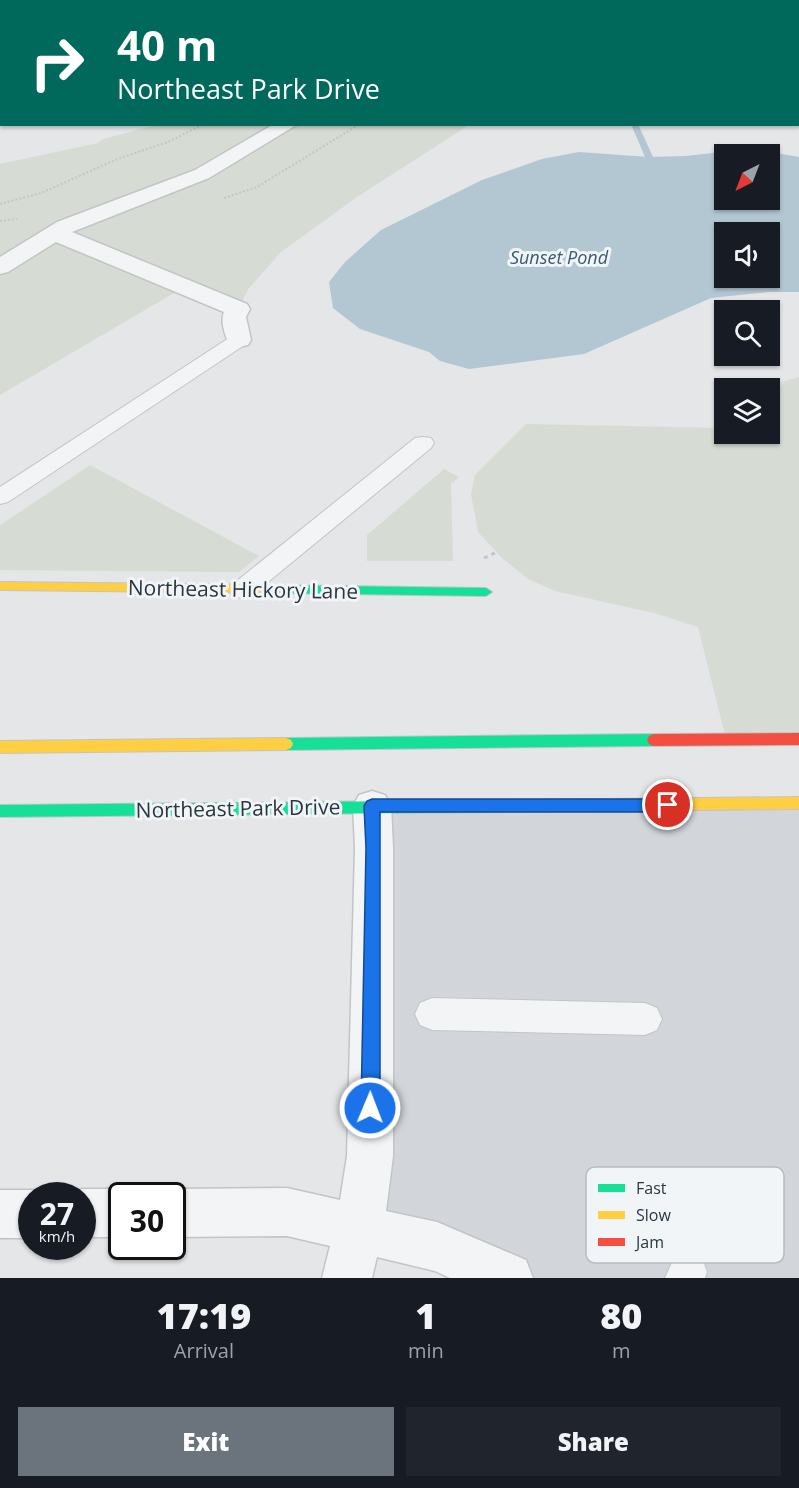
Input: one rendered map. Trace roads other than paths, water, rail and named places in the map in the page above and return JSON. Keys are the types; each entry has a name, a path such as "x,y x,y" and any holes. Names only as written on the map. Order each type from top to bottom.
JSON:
{"street":[{"path":"0,267 54,233 99,212 202,174 286,126"},
{"path":"54,233 238,309 234,317 239,340"},
{"name":"Northeast Hickory Lane","path":"0,586 486,592"},
{"path":"0,747 799,739"},
{"name":"Northeast Park Drive","path":"0,811 799,803"},
{"path":"347,1278 360,1227 370,1156 374,848 372,806"},
{"path":"186,1213 287,1212 360,1227 437,1247 508,1278"},
{"path":"0,1214 18,1214"}],"lane":[{"path":"0,497 239,340"},
{"path":"242,590 423,443"},
{"path":"432,1014 645,1019"}],"water":[{"name":"Sunset Pond","path":"579,152 649,157 714,153 714,210 780,210 780,154 799,157 799,292 769,292 711,298 584,354 469,369 440,361 429,352 360,329 333,308 329,282 345,262 381,230 482,180 542,159"}],"waterway":[{"path":"635,126 649,157"}]}
